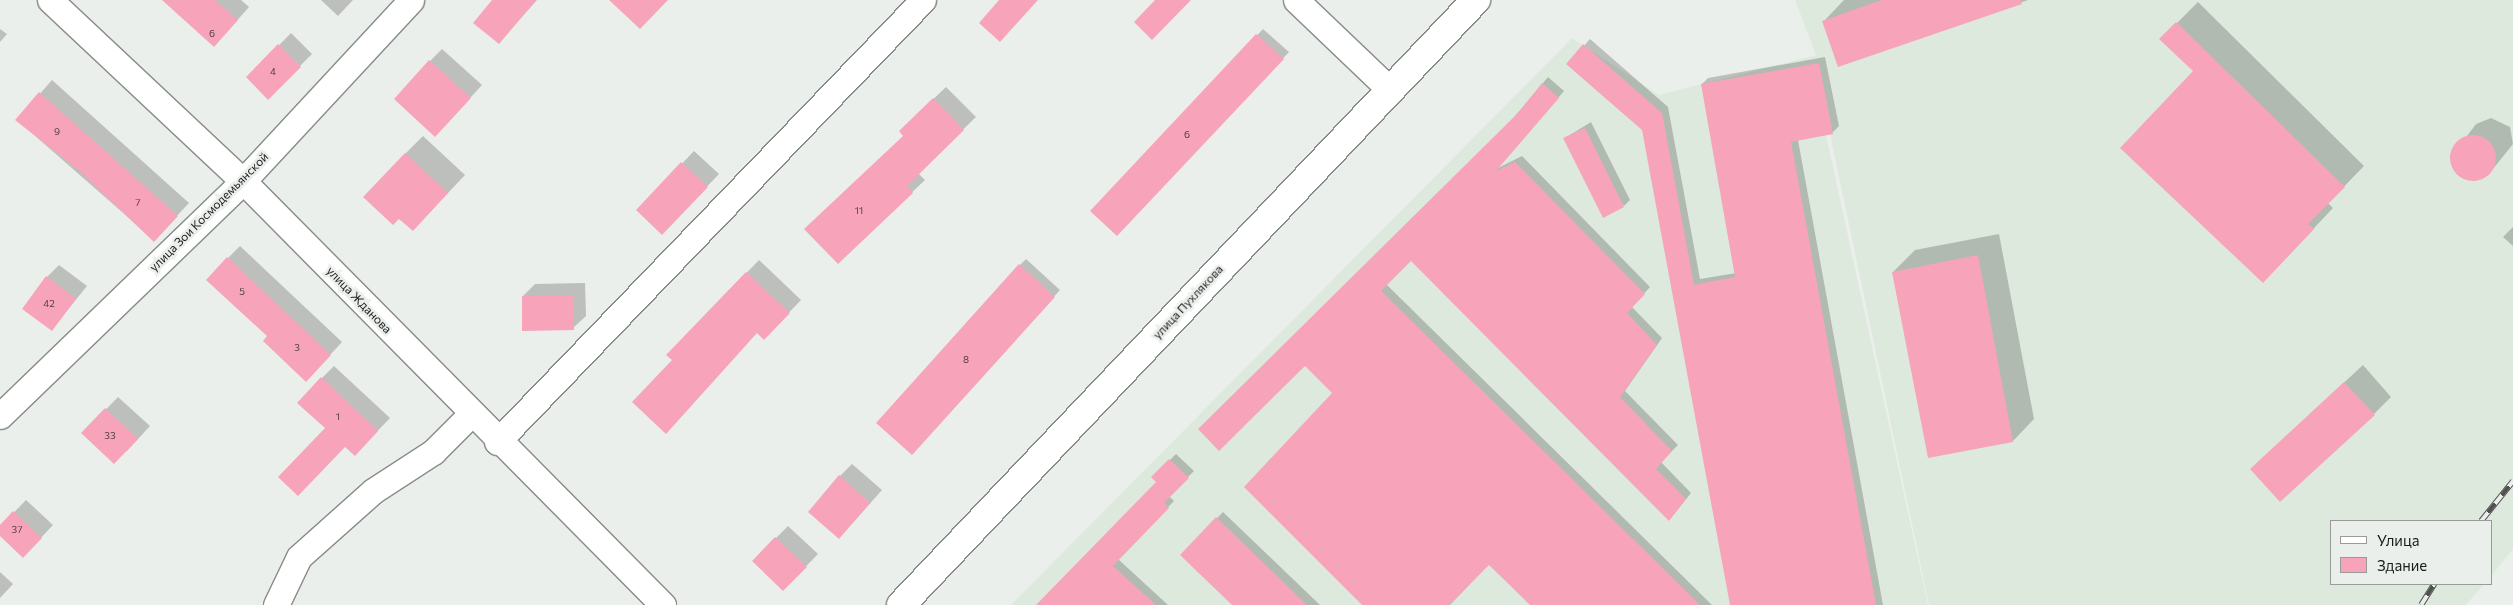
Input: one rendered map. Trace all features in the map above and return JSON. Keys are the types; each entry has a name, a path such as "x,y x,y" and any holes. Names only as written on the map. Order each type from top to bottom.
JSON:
{"street":[{"name":"улица Жданова","path":"50,0 243,181 497,442 664,605"},
{"name":"улица Зои Космодемьянской","path":"0,416 243,181 411,0"},
{"path":"497,442 923,0"},
{"path":"1296,0 1388,88"},
{"name":"улица Пухлякова","path":"901,605 1388,88 1476,0"},
{"path":"276,605 299,557 373,491 434,452 471,414"}],"shaded area":[{"path":"1795,0 2513,0 2513,549 2493,574 2493,520 2330,520 2330,585 2483,585 2466,605 1929,605 1823,101 1819,102 1928,605 1011,605 1572,38 1659,95 1816,55"}],"building":[{"path":"162,0 215,0 238,20 214,47"},
{"path":"492,0 536,0 499,44 473,23"},
{"path":"609,0 668,0 640,29"},
{"path":"999,0 1038,0 1000,42 979,23"},
{"path":"1155,0 1191,0 1152,40 1134,22"},
{"path":"1882,0 2021,0 2022,4 1838,67 1822,21"},
{"path":"2176,22 2345,187 2308,224 2314,229 2263,283 2120,148 2193,71 2159,39"},
{"path":"1256,34 1284,59 1117,236 1090,211"},
{"path":"278,44 301,67 268,100 246,77"},
{"path":"1583,44 1662,113 1694,285 1735,277 1701,84 1819,63 1833,134 1791,142 1876,605 1730,605 1642,130 1566,64"},
{"path":"429,60 471,98 435,137 394,99"},
{"path":"1542,83 1559,98 1496,171 1515,162 1645,294 1627,313 1657,345 1620,397 1672,451 1656,469 1686,499 1669,521 1411,261 1381,291 1700,605 1530,605 1489,565 1449,605 1362,605 1244,487 1332,393 1305,366 1219,451 1198,429 1519,112"},
{"path":"39,92 178,216 154,242 77,169 15,120"},
{"path":"933,98 964,130 907,186 913,193 838,264 804,229 903,136 899,131"},
{"path":"1585,128 1624,207 1603,218 1563,138"},
{"path":"2478,135 2490,141 2495,149 2495,167 2490,175 2482,180 2468,181 2456,175 2451,167 2450,153 2456,141 2464,136"},
{"path":"405,153 448,193 413,231 399,219 393,225 363,197"},
{"path":"681,162 708,187 662,235 636,210"},
{"path":"1978,255 2013,442 1928,458 1892,272"},
{"path":"227,257 331,355 306,382 263,341 267,336 206,280"},
{"path":"1019,264 1055,297 912,455 876,423"},
{"path":"746,272 790,313 764,340 757,333 666,434 632,402 672,360 666,355"},
{"path":"46,276 76,299 52,331 22,309"},
{"path":"573,295 574,330 522,331 522,296"},
{"path":"321,377 378,431 355,456 345,447 298,496 278,477 325,428 297,403"},
{"path":"2344,382 2375,415 2280,502 2250,469"},
{"path":"105,408 138,439 114,464 81,433"},
{"path":"1169,459 1189,478 1164,503 1169,508 1113,566 1156,605 1036,605 1156,482 1151,477"},
{"path":"839,475 870,503 839,539 808,512"},
{"path":"13,511 42,538 23,558 0,536 0,525"},
{"path":"1216,517 1307,605 1232,605 1180,555"},
{"path":"775,537 807,567 783,591 752,561"}],"railway":[{"path":"2482,520 2513,481"},
{"path":"2421,605 2433,585"}]}
